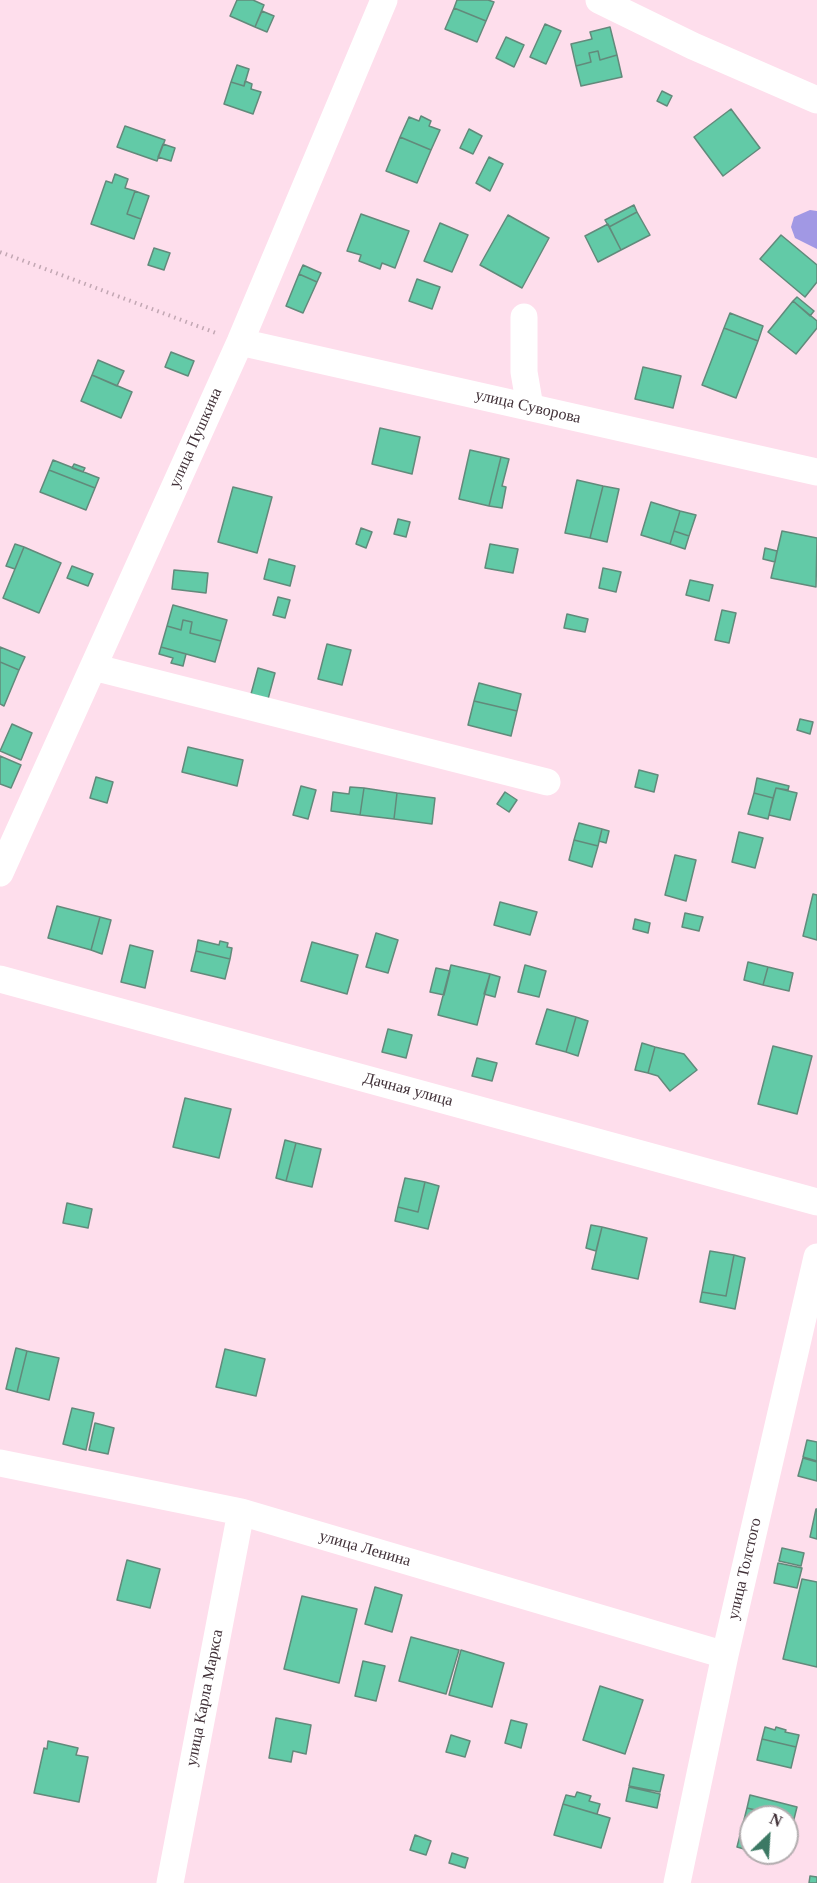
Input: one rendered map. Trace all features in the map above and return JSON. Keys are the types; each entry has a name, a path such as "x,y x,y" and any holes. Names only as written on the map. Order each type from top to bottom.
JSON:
{"street":[{"name":"улица Пушкина","path":"0,873 240,342 384,0"},
{"path":"599,0 693,46 817,100"},
{"path":"524,317 524,372 530,407"},
{"name":"улица Суворова","path":"240,342 817,472"},
{"path":"93,667 547,782"},
{"name":"Дачная улица","path":"0,979 817,1202"},
{"name":"улица Толстого","path":"677,1883 725,1655 817,1257"},
{"name":"улица Ленина","path":"0,1463 241,1512 725,1655"},
{"name":"улица Карла Маркса","path":"170,1883 241,1512"}],"path":[{"path":"0,252 240,342"}],"shaded area":[{"path":"810,210 817,211 817,249 795,238 791,227 794,217"}],"building":[{"path":"237,0 253,0 264,5 255,27 230,16"},
{"path":"457,0 494,2 486,21 454,8"},
{"path":"454,8 486,21 477,42 445,29"},
{"path":"262,11 274,16 267,32 255,27"},
{"path":"545,24 561,31 546,64 530,57"},
{"path":"610,27 617,55 600,60 598,51 589,53 591,62 576,66 571,44 592,39 590,32"},
{"path":"506,37 524,45 514,67 496,58"},
{"path":"598,51 600,60 617,55 622,77 581,86 576,66 591,62 589,53"},
{"path":"237,65 249,69 244,86 231,82"},
{"path":"245,81 252,84 251,89 261,92 253,114 224,104 231,82 244,86"},
{"path":"662,91 672,96 667,106 657,101"},
{"path":"731,109 760,148 723,176 694,137"},
{"path":"421,116 431,121 429,126 440,130 431,150 400,137 409,117 419,121"},
{"path":"125,126 165,140 157,161 117,147"},
{"path":"469,129 482,136 473,154 460,148"},
{"path":"400,137 431,150 417,183 386,171"},
{"path":"163,144 175,148 171,161 158,157"},
{"path":"489,157 503,164 490,191 476,183"},
{"path":"115,174 128,179 125,188 135,191 127,214 141,219 134,239 91,224 106,181 112,183"},
{"path":"135,191 149,196 141,219 127,214"},
{"path":"634,205 637,212 609,227 605,220"},
{"path":"637,212 650,235 621,250 609,227"},
{"path":"361,214 409,231 395,268 382,263 380,269 359,261 361,255 347,251"},
{"path":"508,215 549,238 522,288 480,265"},
{"path":"440,223 468,235 452,272 424,261"},
{"path":"608,224 621,250 598,262 585,236"},
{"path":"781,235 817,265 817,282 805,297 760,259"},
{"path":"154,248 170,253 164,270 148,265"},
{"path":"303,265 321,273 317,282 299,274"},
{"path":"299,274 317,282 303,313 286,306"},
{"path":"417,279 440,287 432,309 409,301"},
{"path":"797,297 814,311 810,316 793,301"},
{"path":"793,301 817,321 817,328 796,354 768,332"},
{"path":"730,313 763,326 758,341 724,328"},
{"path":"724,328 758,341 736,398 702,385"},
{"path":"171,352 194,361 188,376 165,367"},
{"path":"98,360 124,371 117,386 92,375"},
{"path":"643,367 681,376 673,408 635,399"},
{"path":"92,375 132,392 121,418 81,401"},
{"path":"380,428 420,437 412,474 372,464"},
{"path":"470,450 501,457 489,506 459,499"},
{"path":"501,457 509,459 502,486 506,487 502,508 489,506"},
{"path":"53,460 99,478 95,488 49,470"},
{"path":"74,464 85,468 83,472 72,468"},
{"path":"49,470 95,488 86,510 40,492"},
{"path":"577,480 603,486 590,538 565,533"},
{"path":"603,486 619,489 607,542 590,538"},
{"path":"233,487 272,497 257,553 218,542"},
{"path":"651,502 680,511 670,544 641,535"},
{"path":"680,511 696,515 689,536 674,531"},
{"path":"398,519 410,522 406,537 394,534"},
{"path":"361,528 372,532 366,548 356,544"},
{"path":"674,531 689,536 685,549 670,544"},
{"path":"782,531 817,538 816,587 771,578"},
{"path":"15,544 24,547 15,569 6,566"},
{"path":"490,544 518,549 513,573 485,568"},
{"path":"24,547 61,563 39,613 3,598"},
{"path":"765,548 777,551 775,562 763,559"},
{"path":"269,559 295,566 290,586 264,579"},
{"path":"72,566 93,574 88,586 67,578"},
{"path":"603,568 621,572 616,592 599,588"},
{"path":"174,570 208,573 206,593 172,589"},
{"path":"690,580 713,585 709,601 686,595"},
{"path":"278,597 290,600 285,618 273,615"},
{"path":"173,605 227,620 221,641 190,633 192,622 183,620 181,630 167,626"},
{"path":"722,610 736,613 729,643 715,640"},
{"path":"567,614 588,619 585,632 564,628"},
{"path":"183,620 192,622 190,633 221,641 215,662 161,647 167,626 181,630"},
{"path":"327,644 351,650 342,685 318,679"},
{"path":"0,647 25,657 19,670 0,662"},
{"path":"161,647 186,654 183,666 171,663 173,658 159,654"},
{"path":"0,662 19,670 4,706 0,704"},
{"path":"258,668 275,673 268,699 251,694"},
{"path":"479,683 521,694 517,711 474,701"},
{"path":"474,701 517,711 511,736 468,725"},
{"path":"800,719 813,722 810,734 797,730"},
{"path":"12,724 32,733 21,760 0,751"},
{"path":"188,747 243,760 237,786 182,772"},
{"path":"0,756 21,765 11,788 0,784"},
{"path":"639,770 658,775 654,792 635,787"},
{"path":"96,777 113,782 107,803 90,798"},
{"path":"757,778 789,786 788,790 776,788 773,798 754,793"},
{"path":"301,786 316,790 308,819 293,815"},
{"path":"350,787 364,788 360,815 331,811 333,792 349,794"},
{"path":"364,788 397,793 394,819 360,815"},
{"path":"776,788 797,793 790,820 769,815"},
{"path":"505,792 517,800 509,812 497,804"},
{"path":"397,793 435,798 432,824 394,819"},
{"path":"754,793 773,798 768,819 748,814"},
{"path":"579,823 602,829 598,846 574,840"},
{"path":"602,829 609,831 606,843 599,841"},
{"path":"739,832 763,838 755,868 732,862"},
{"path":"574,840 598,846 592,867 569,860"},
{"path":"675,855 696,860 686,901 665,895"},
{"path":"813,894 817,895 817,940 803,936"},
{"path":"500,902 537,912 530,935 494,925"},
{"path":"57,906 100,917 91,950 48,938"},
{"path":"685,913 703,917 699,931 682,927"},
{"path":"100,917 111,920 102,954 91,950"},
{"path":"635,919 650,923 648,933 633,929"},
{"path":"376,933 398,940 388,973 366,967"},
{"path":"198,940 219,945 220,941 228,943 227,947 232,948 230,959 196,951"},
{"path":"312,942 358,955 347,994 301,981"},
{"path":"130,945 153,951 145,988 121,982"},
{"path":"196,951 230,959 225,979 191,971"},
{"path":"748,962 768,967 763,985 744,980"},
{"path":"451,965 490,974 477,1025 438,1015"},
{"path":"525,965 546,971 539,997 518,992"},
{"path":"768,967 793,973 789,991 763,985"},
{"path":"436,968 450,971 444,995 430,992"},
{"path":"490,974 500,977 495,997 484,994"},
{"path":"547,1009 576,1017 566,1052 536,1044"},
{"path":"576,1017 588,1021 578,1056 566,1052"},
{"path":"388,1029 412,1035 406,1058 382,1052"},
{"path":"642,1043 655,1047 648,1073 635,1070"},
{"path":"773,1046 812,1056 797,1114 758,1104"},
{"path":"655,1047 684,1054 697,1070 670,1091 658,1076 648,1073"},
{"path":"477,1058 497,1063 492,1081 472,1076"},
{"path":"185,1098 231,1109 219,1158 173,1147"},
{"path":"285,1140 296,1143 286,1181 276,1178"},
{"path":"296,1143 321,1149 312,1187 286,1181"},
{"path":"405,1178 425,1182 418,1212 398,1207"},
{"path":"425,1182 439,1186 428,1229 395,1221 398,1207 418,1212"},
{"path":"67,1203 92,1209 88,1228 63,1223"},
{"path":"591,1225 602,1227 596,1251 586,1248"},
{"path":"602,1227 647,1238 638,1279 592,1269"},
{"path":"710,1251 734,1255 726,1296 702,1292"},
{"path":"734,1255 745,1258 735,1309 700,1302 702,1292 726,1296"},
{"path":"16,1348 27,1351 17,1392 6,1389"},
{"path":"225,1349 265,1359 256,1396 216,1387"},
{"path":"27,1351 59,1358 49,1400 17,1392"},
{"path":"72,1408 94,1413 86,1450 63,1444"},
{"path":"95,1423 114,1428 108,1454 89,1450"},
{"path":"807,1440 817,1442 817,1461 803,1457"},
{"path":"803,1458 817,1462 817,1481 798,1476"},
{"path":"817,1509 817,1539 810,1537"},
{"path":"782,1548 804,1553 801,1566 779,1561"},
{"path":"127,1560 160,1569 150,1608 117,1600"},
{"path":"778,1563 802,1568 797,1588 774,1583"},
{"path":"802,1579 817,1582 817,1667 783,1659"},
{"path":"375,1587 402,1595 392,1632 365,1624"},
{"path":"302,1596 357,1609 339,1683 284,1669"},
{"path":"411,1637 459,1650 446,1694 399,1681"},
{"path":"461,1650 504,1663 492,1707 449,1695"},
{"path":"363,1661 385,1666 376,1701 355,1696"},
{"path":"600,1686 643,1700 625,1754 583,1740"},
{"path":"276,1718 311,1725 306,1754 293,1751 291,1762 269,1758"},
{"path":"511,1720 527,1724 521,1748 505,1743"},
{"path":"765,1727 775,1730 776,1727 799,1735 796,1747 762,1739"},
{"path":"451,1735 470,1741 465,1757 446,1752"},
{"path":"762,1739 796,1747 791,1768 757,1760"},
{"path":"48,1741 78,1748 76,1755 88,1757 79,1802 34,1793 44,1748 47,1749"},
{"path":"633,1768 664,1775 660,1792 629,1786"},
{"path":"629,1787 660,1794 657,1808 626,1801"},
{"path":"577,1792 591,1796 589,1801 600,1804 597,1814 563,1804 566,1795 575,1797"},
{"path":"750,1795 789,1805 748,1805"},
{"path":"563,1804 610,1818 601,1848 554,1835"},
{"path":"415,1835 431,1841 426,1855 410,1850"},
{"path":"452,1853 468,1858 465,1868 449,1863"},
{"path":"810,1876 817,1877 817,1883 809,1883"}]}
